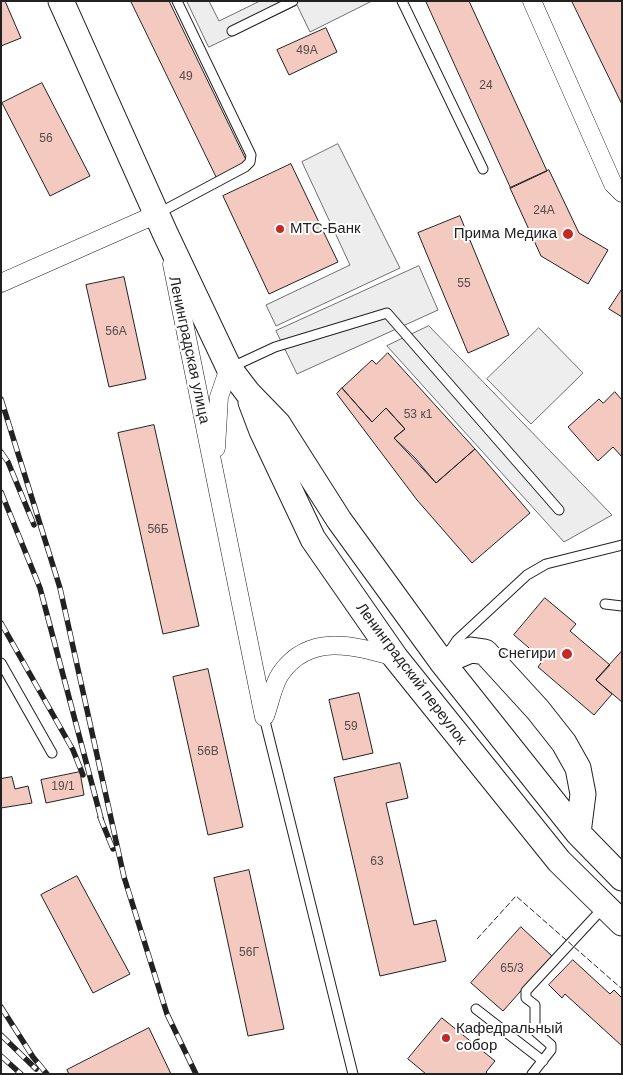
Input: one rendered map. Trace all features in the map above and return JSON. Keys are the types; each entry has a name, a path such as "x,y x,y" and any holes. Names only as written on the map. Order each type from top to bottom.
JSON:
{"main road":[{"name":"Ленинградская улица","path":"61,1 161,224"},
{"name":"Ленинградский переулок","path":"161,224 229,368 248,393 278,424 339,520 442,662 578,832 622,878"},
{"name":"Ленинградский переулок","path":"248,393 262,431 313,539 395,657 559,861 613,914"},
{"path":"442,662 471,650 485,652 564,743 578,768 582,782 583,794 578,832"}],"street":[{"path":"532,1 613,184 622,193"},
{"path":"1,283 161,224"},
{"name":"Ленинградская улица","path":"161,224 264,717"},
{"path":"214,471 219,397 229,368"},
{"path":"264,717 281,673 298,657 316,648 335,644 362,648 395,657"}],"lane":[{"path":"161,224 245,167 250,162 251,155 177,1"},
{"path":"232,31 293,1"},
{"path":"402,1 483,169"},
{"path":"229,368 275,348 387,312 560,510"},
{"path":"442,662 457,640 527,575 546,564 622,545"},
{"path":"605,604 622,606"},
{"path":"1,663 52,753"},
{"path":"264,717 354,1074"},
{"path":"532,1074 551,1050 551,1045 535,1031 535,1005 526,998 526,991 569,942 613,914"},
{"path":"476,1009 542,1061"}],"shaded area":[{"path":"187,1 209,1 219,21 260,1 372,1 310,32 297,5 209,47"},
{"path":"338,144 400,268 276,326 266,305 350,265 302,162"},
{"path":"419,266 438,310 297,374 276,331"},
{"path":"429,326 612,515 564,542 387,346"},
{"path":"539,328 583,373 531,424 487,379"}],"building":[{"path":"1,1 5,1 21,38 1,46"},
{"path":"131,1 169,1 248,164 217,178"},
{"path":"426,1 469,1 547,171 511,188"},
{"path":"572,1 622,1 622,104"},
{"path":"326,28 337,52 289,75 277,50"},
{"path":"42,83 90,176 50,196 2,103"},
{"name":"МТС-Банк","path":"291,164 338,262 269,294 223,196"},
{"path":"549,170 579,233 608,250 588,284 541,256 510,188"},
{"path":"460,216 509,335 468,353 418,233"},
{"path":"124,277 146,379 109,387 86,285"},
{"path":"622,289 622,317 609,309"},
{"path":"388,353 475,449 436,483 415,458 394,438 405,429 386,408 372,422 342,388 372,360 376,364"},
{"path":"342,388 372,422 386,408 405,429 394,438 436,483 475,449 530,513 472,563 417,500 337,394"},
{"path":"615,392 622,400 622,457 613,447 598,461 568,427 599,399 603,403"},
{"path":"154,425 199,626 163,634 118,433"},
{"name":"Снегири","path":"545,598 576,624 570,631 610,665 596,680 612,694 594,715 538,667 543,660 514,635"},
{"path":"622,651 622,702 596,680"},
{"path":"208,669 243,827 208,835 173,677"},
{"path":"359,693 373,753 343,760 329,700"},
{"path":"400,763 408,798 386,803 414,925 436,920 446,961 380,976 334,778"},
{"path":"80,772 84,795 46,803 41,780"},
{"path":"12,777 15,789 28,786 32,803 1,808 1,779"},
{"path":"249,870 284,1029 248,1036 214,878"},
{"path":"77,876 130,974 93,993 41,895"},
{"path":"521,927 552,956 503,1011 471,983"},
{"path":"573,960 610,994 614,990 622,998 622,1046 565,994 562,998 549,985"},
{"name":"Кафедральный собор","path":"442,1018 495,1061 486,1072 488,1074 426,1074 408,1059"},
{"path":"149,1028 171,1074 69,1074 67,1070"}],"railway":[{"path":"1,399 60,588 124,877 167,1014 196,1074"},
{"path":"1,452 8,462 34,525"},
{"path":"1,492 40,588 102,822"},
{"path":"1,623 73,750 83,775"},
{"path":"100,817 113,849"},
{"path":"1,1007 33,1057 47,1074"},
{"path":"1,1035 36,1069"},
{"path":"1,1056 21,1074"}],"fence":[{"path":"477,939 516,896 622,989"}],"place":[{"name":"МТС-Банк","path":"280,229"},
{"name":"Прима Медика","path":"568,234"},
{"name":"Снегири","path":"567,654"},
{"name":"Кафедральный собор","path":"446,1038"}]}
